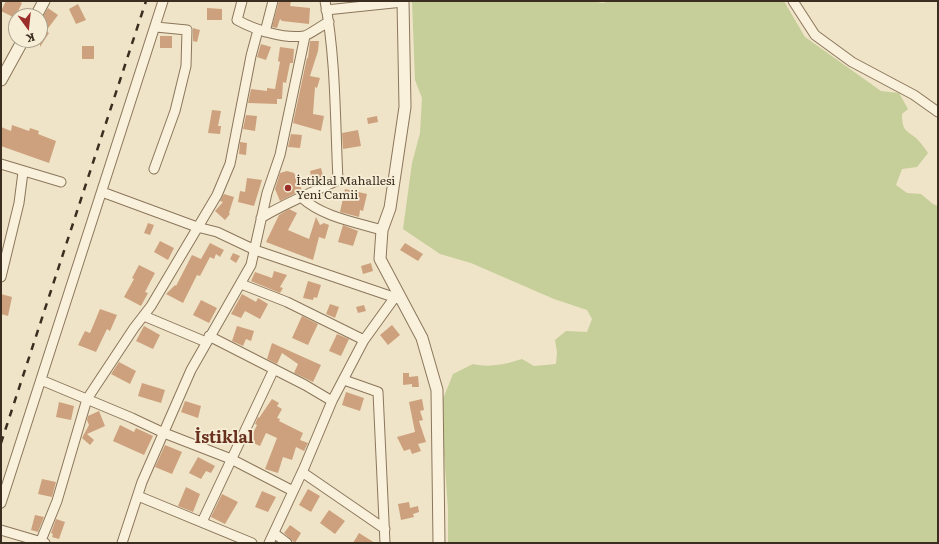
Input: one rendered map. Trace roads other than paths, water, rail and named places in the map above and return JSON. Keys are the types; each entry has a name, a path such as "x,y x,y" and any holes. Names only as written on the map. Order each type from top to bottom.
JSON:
{"street":[{"path":"1,503 156,27 163,1"},
{"path":"242,1 237,20 262,31 305,36 329,22"},
{"path":"1,530 42,543 57,501 87,399 151,306 217,195 230,164 250,56 262,31 273,1"},
{"path":"793,1 816,35 852,62 914,96 938,112"},
{"path":"261,218 282,205 302,198 338,180 334,83 329,22 326,5 403,2 405,107 390,208 382,230 380,259 398,299 422,338 437,390 439,543"},
{"path":"154,169 175,111 186,66 187,30 156,27"},
{"path":"122,543 138,496 164,433 208,339 251,265 256,250 261,218 280,155 305,36"},
{"path":"1,80 19,48"},
{"path":"1,164 61,182"},
{"path":"1,277 19,203 24,172"},
{"path":"102,192 197,227 217,232 256,250 398,299"},
{"path":"302,198 311,206 335,216 382,230"},
{"path":"240,284 287,302 364,340"},
{"path":"269,543 302,472 332,401 364,340 398,299"},
{"path":"144,316 208,339 274,369 306,385 332,401"},
{"path":"202,522 274,369"},
{"path":"41,380 231,460 293,492"},
{"path":"344,380 378,392 385,543"},
{"path":"302,472 385,529"},
{"path":"138,496 252,543"},
{"path":"274,533 287,543"}],"railway":[{"path":"1,443 146,1"}],"place":[{"name":"İstiklal Mahallesi Yeni Camii","path":"288,188"}],"district":[{"name":"İstiklal","path":"224,438"}]}
